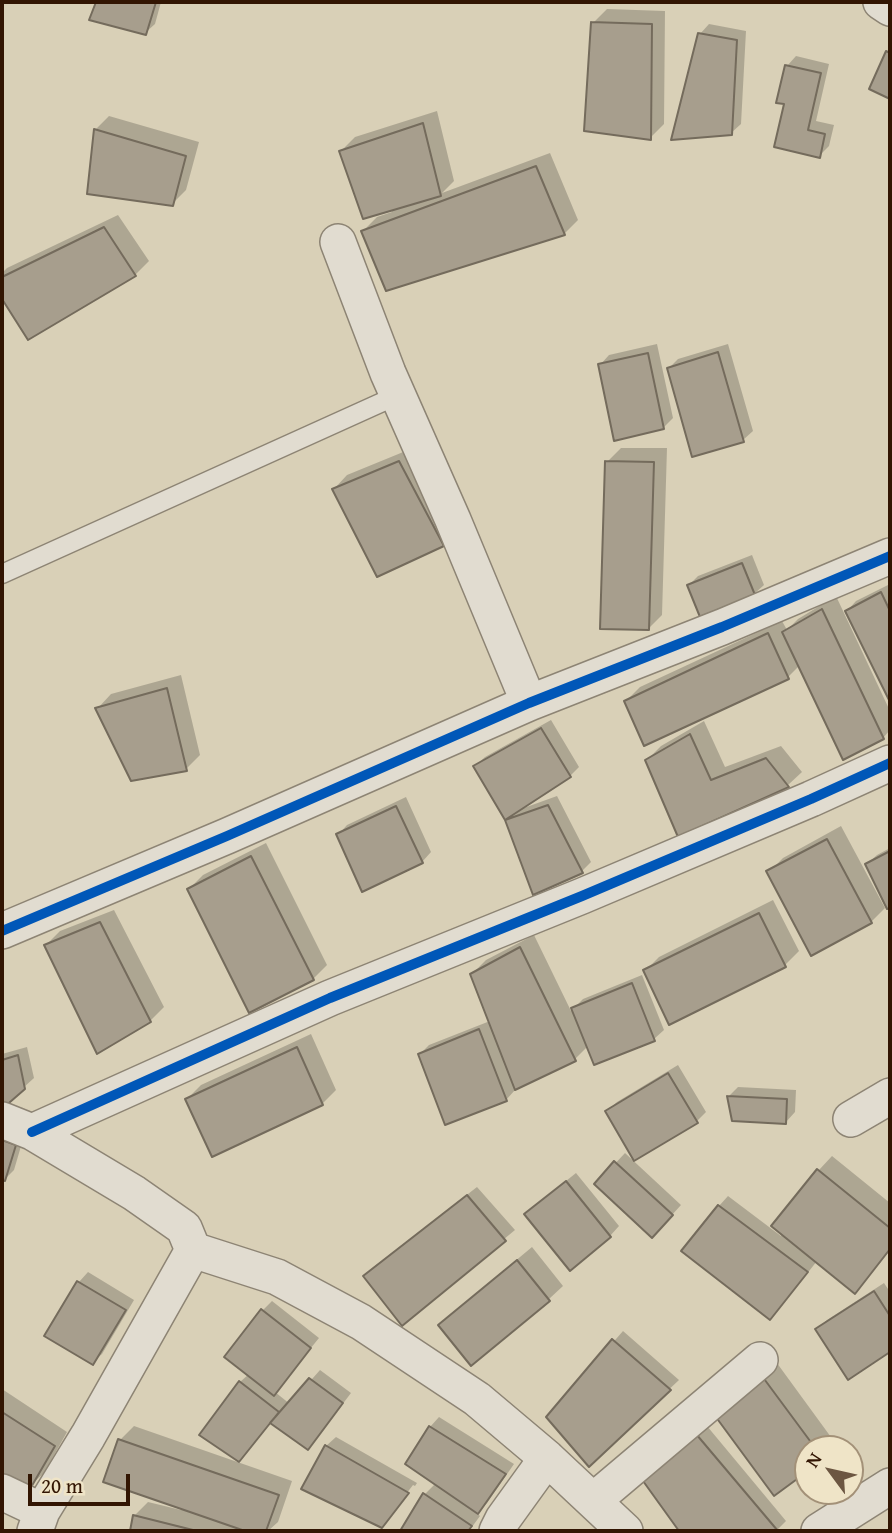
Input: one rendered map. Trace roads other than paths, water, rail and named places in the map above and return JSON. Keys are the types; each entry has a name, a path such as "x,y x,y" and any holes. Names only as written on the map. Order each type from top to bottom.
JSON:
{"street":[{"path":"880,2 890,8"},
{"path":"338,242 387,373 453,520 529,703"},
{"path":"2,931 240,831 529,703 722,627 890,556"},
{"path":"17,1126 582,896 890,763"},
{"path":"851,1119 890,1096"},
{"path":"17,1126 134,1193 184,1228 193,1250 276,1277 361,1322 477,1399 547,1458 625,1531"},
{"path":"2,1492 39,1521 193,1250"},
{"path":"593,1501 760,1360"},
{"path":"497,1531 547,1458"},
{"path":"819,1531 890,1486"}],"lane":[{"path":"2,574 398,395"}]}
